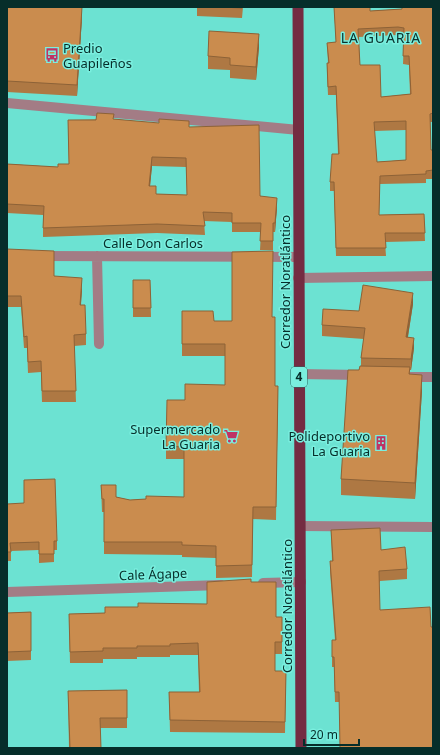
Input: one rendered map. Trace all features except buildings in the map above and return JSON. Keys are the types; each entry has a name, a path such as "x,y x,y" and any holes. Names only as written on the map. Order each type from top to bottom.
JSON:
{"highway":[{"name":"Corredor Noratlántico","path":"298,7 301,748"}],"street":[{"path":"7,103 299,130"},
{"name":"Calle Don Carlos","path":"30,256 298,257"},
{"path":"98,256 100,344"},
{"path":"298,278 433,276"},
{"path":"299,374 370,376"},
{"path":"402,376 433,377"},
{"path":"301,526 433,528 433,524"},
{"path":"253,583 301,582"},
{"name":"Cale Ágape","path":"7,592 229,584"}],"place":[{"name":"Predio Guapileños","path":"52,55"},
{"name":"Supermercado La Guaria","path":"231,436"},
{"name":"Polideportivo La Guaria","path":"381,443"}],"district":[{"name":"LA GUARIA","path":"381,38"}]}
